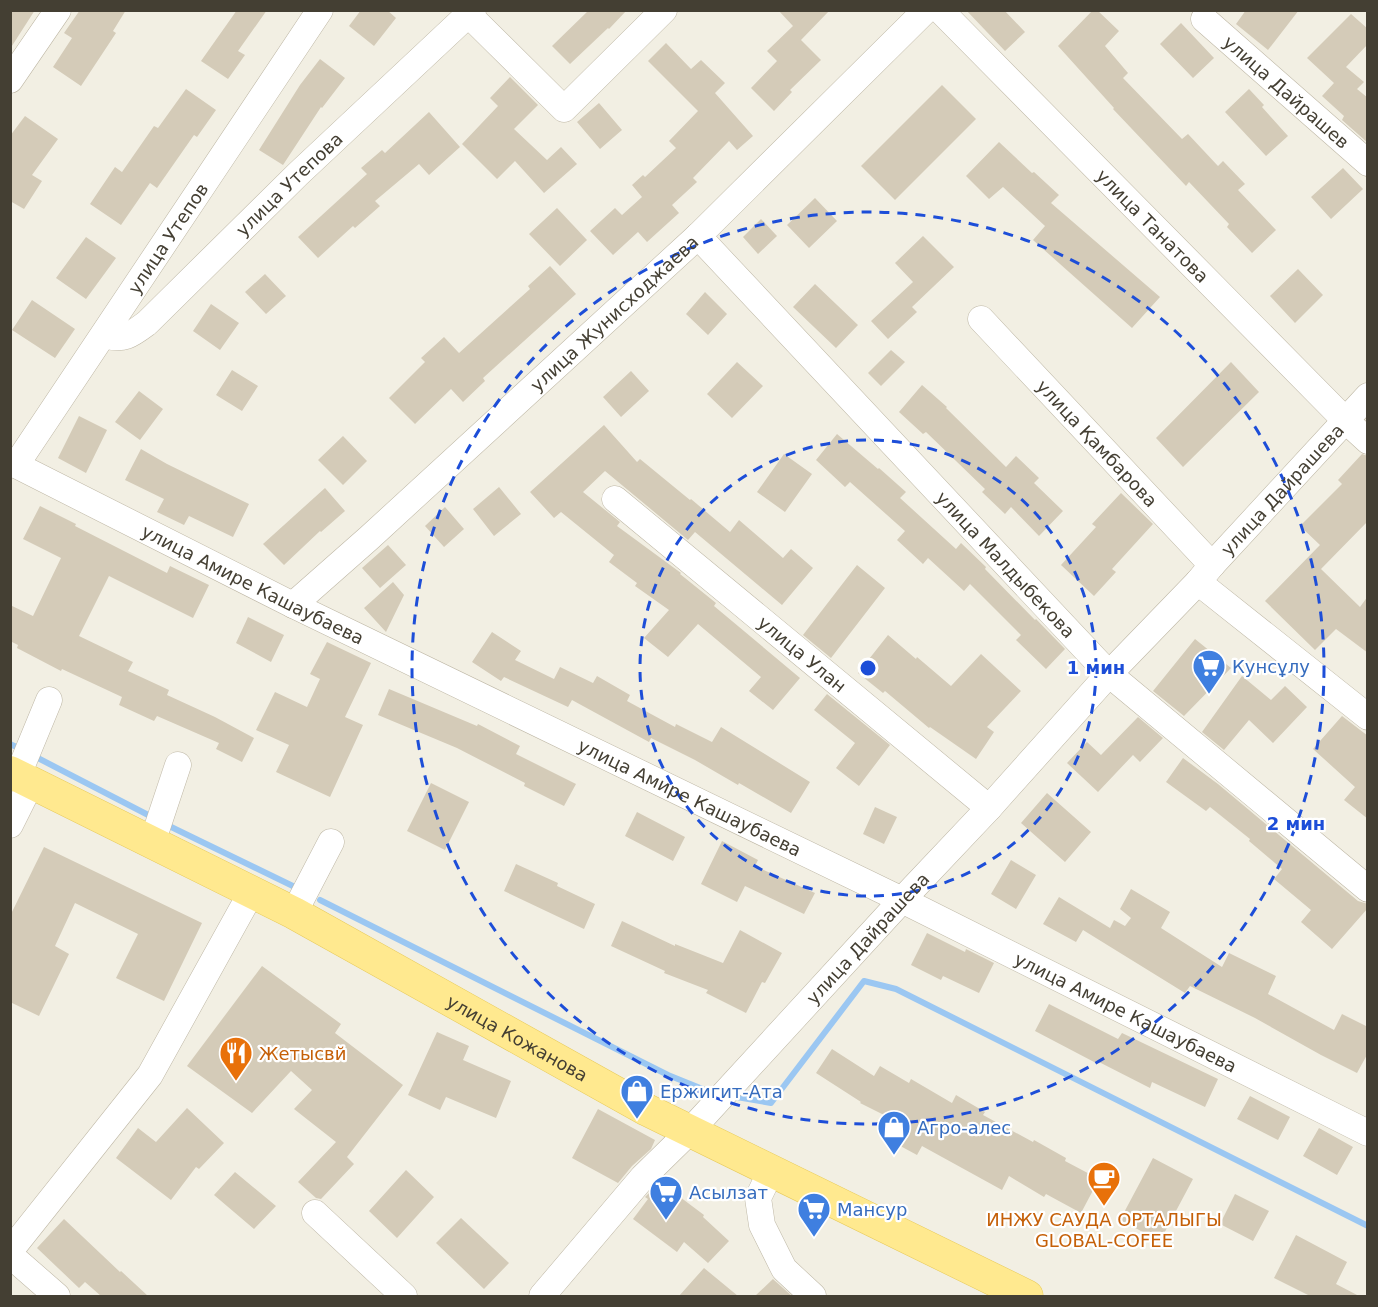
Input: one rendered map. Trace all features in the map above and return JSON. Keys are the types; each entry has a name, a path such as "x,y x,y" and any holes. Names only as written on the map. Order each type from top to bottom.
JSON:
{"main road":[{"name":"улица Кожанова","path":"20,777 294,913 647,1110 1027,1296"}],"street":[{"path":"10,80 58,10"},
{"name":"улица Утепов","path":"13,463 104,335 320,10"},
{"path":"471,13 564,109 664,10"},
{"name":"улица Жунисходжаева","path":"293,605 698,236 926,10"},
{"name":"улица Танатова","path":"940,10 1368,441"},
{"name":"улица Утепова","path":"104,335 114,338 128,336 147,323 298,174 471,13"},
{"name":"улица Дайрашев","path":"1204,19 1368,164"},
{"name":"улица Малдыбекова","path":"698,236 1109,674 1368,889"},
{"name":"улица Қамбарова","path":"981,319 1205,574"},
{"name":"улица Дайрашева","path":"542,1296 643,1177 690,1131 989,808 1109,674 1205,574 1368,396"},
{"name":"улица Амире Кашаубаева","path":"13,463 293,605 902,900 1368,1133"},
{"name":"улица Улан","path":"615,500 989,808"},
{"path":"1205,574 1368,717"},
{"path":"10,825 20,777 49,700"},
{"path":"152,843 178,765"},
{"path":"294,913 331,842"},
{"path":"57,1296 10,1253 150,1076 251,893"},
{"path":"771,1171 758,1198 762,1225 784,1269 813,1296"},
{"path":"315,1214 404,1296"}],"building":[{"path":"10,10 35,10 10,49"},
{"path":"80,10 126,10 113,31 116,33 81,86 53,67 72,38 64,33"},
{"path":"237,10 267,10 238,51 245,55 228,79 201,61"},
{"path":"361,10 387,10 396,18 374,46 349,26"},
{"path":"589,10 627,10 570,64 552,46"},
{"path":"778,10 830,10 801,40 821,60 790,90 792,92 774,111 751,88 777,61 767,51 793,26"},
{"path":"966,10 1004,10 1025,32 1005,51"},
{"path":"1093,10 1097,10 1119,31 1105,46 1128,73 1123,78 1182,139 1188,134 1218,166 1223,161 1245,184 1238,190 1276,230 1252,253 1227,227 1229,224 1189,182 1186,186 1113,109 1058,46"},
{"path":"1246,10 1299,10 1268,50 1236,24"},
{"path":"1351,14 1368,29 1368,44 1346,67 1364,82 1357,89 1368,98 1368,143 1342,120 1344,116 1322,96 1334,83 1307,58"},
{"path":"1181,23 1214,58 1193,78 1160,44"},
{"path":"666,43 691,69 701,60 725,83 715,93 753,136 737,150 729,141 693,178 697,182 672,205 679,213 647,242 638,232 613,255 590,231 615,208 622,215 642,197 632,185 643,175 645,177 676,148 669,141 698,111 648,61"},
{"path":"320,59 345,78 321,107 283,165 259,150 300,85"},
{"path":"510,77 538,105 514,129 547,160 561,147 577,164 544,193 515,161 497,179 462,144 498,106 490,98"},
{"path":"942,85 976,119 895,200 861,166"},
{"path":"186,89 216,110 197,137 194,135 157,188 150,183 121,225 90,204 115,167 122,172 154,126 158,128"},
{"path":"1249,89 1288,136 1266,156 1225,112"},
{"path":"599,103 622,130 600,149 577,122"},
{"path":"429,112 460,147 429,175 419,164 375,201 380,206 355,228 353,226 318,258 298,237 367,174 361,168 382,150 385,153"},
{"path":"25,116 58,139 32,175 42,181 24,209 10,201 10,136"},
{"path":"999,142 1059,195 1051,203 1160,297 1132,328 1033,240 1045,226 1003,187 989,199 966,176"},
{"path":"1343,168 1363,189 1331,219 1311,197"},
{"path":"815,198 837,221 809,248 787,225"},
{"path":"557,208 587,240 560,266 529,234"},
{"path":"761,219 777,236 758,254 743,237"},
{"path":"923,236 954,267 912,307 917,312 888,339 871,321 913,282 895,263"},
{"path":"86,237 116,258 86,299 56,278"},
{"path":"550,266 576,294 483,378 485,381 463,402 451,389 415,424 389,398 425,362 421,358 444,337 459,353 530,289 528,286"},
{"path":"1298,269 1323,295 1295,323 1270,296"},
{"path":"265,274 286,296 266,314 245,292"},
{"path":"815,284 858,325 836,348 793,307"},
{"path":"705,292 727,314 708,335 686,314"},
{"path":"32,300 75,329 55,358 12,330"},
{"path":"211,304 239,323 220,350 193,331"},
{"path":"891,350 905,362 881,386 868,373"},
{"path":"737,362 763,386 732,418 707,394"},
{"path":"1231,362 1259,392 1183,467 1156,438"},
{"path":"232,370 258,386 242,411 216,395"},
{"path":"631,371 649,391 621,417 603,397"},
{"path":"922,385 1006,467 1016,456 1039,478 1034,483 1063,511 1039,536 1011,507 1005,514 982,492 985,489 926,432 923,434 899,412"},
{"path":"139,391 163,409 140,440 115,422"},
{"path":"79,416 107,430 86,473 58,458"},
{"path":"604,425 637,462 640,459 730,532 739,520 783,558 791,549 813,568 782,605 695,532 688,540 605,471 583,492 620,522 617,526 681,573 716,603 714,606 800,678 773,710 749,691 761,677 698,624 668,657 644,638 669,610 635,586 637,583 609,562 614,555 561,512 554,518 530,492"},
{"path":"837,434 906,492 900,498 956,549 961,543 1065,649 1046,669 1016,640 1021,635 970,584 964,591 928,558 923,564 897,540 905,531 850,482 845,487 816,460"},
{"path":"343,436 367,461 343,485 318,460"},
{"path":"141,449 249,504 233,537 189,516 184,525 157,512 164,499 125,480"},
{"path":"784,454 812,474 785,512 757,492"},
{"path":"1362,454 1368,456 1368,521 1321,569 1360,607 1368,596 1368,653 1336,629 1315,650 1265,601 1320,545 1300,526 1342,484 1338,480"},
{"path":"499,487 521,514 494,536 473,509"},
{"path":"325,488 345,511 284,565 263,544"},
{"path":"1121,493 1153,524 1112,569 1116,572 1094,596 1061,565 1096,527 1092,524"},
{"path":"40,506 167,573 170,566 209,585 193,618 109,576 79,636 133,662 128,671 169,690 167,695 254,738 242,762 216,749 219,743 157,716 154,721 119,705 122,697 62,669 61,671 17,648 18,645 10,641 10,605 33,616 61,558 23,539"},
{"path":"445,507 464,529 444,547 425,526"},
{"path":"388,545 406,565 380,588 362,568"},
{"path":"857,565 885,588 831,658 803,635"},
{"path":"393,582 404,595 386,632 364,608"},
{"path":"248,617 284,635 271,662 236,643"},
{"path":"492,632 521,651 515,660 554,679 560,667 593,683 597,676 630,695 627,701 675,727 676,724 712,742 721,727 810,782 791,813 695,760 651,738 649,742 572,700 568,707 504,677 501,681 472,662"},
{"path":"888,635 951,686 981,654 1021,691 987,727 994,732 976,759 929,728 885,691 883,693 858,673"},
{"path":"1195,639 1231,668 1184,716 1153,691"},
{"path":"327,642 371,663 345,717 363,725 330,797 276,772 289,745 256,730 275,692 307,707 320,679 310,674"},
{"path":"1242,676 1271,700 1285,686 1307,707 1273,743 1249,720 1224,750 1202,732"},
{"path":"389,689 477,726 478,724 520,746 516,754 576,784 564,806 457,748 378,715"},
{"path":"827,694 890,745 859,786 836,768 855,743 814,710"},
{"path":"1342,716 1368,736 1368,819 1344,800 1355,787 1313,749"},
{"path":"1138,717 1163,738 1140,762 1133,755 1098,792 1067,763 1087,742 1101,755"},
{"path":"1183,758 1218,784 1358,901 1368,904 1368,908 1332,949 1301,922 1311,910 1274,879 1282,869 1249,841 1250,839 1210,807 1206,811 1166,782"},
{"path":"431,783 469,802 445,850 407,831"},
{"path":"1047,793 1091,832 1065,862 1021,823"},
{"path":"875,807 897,817 884,844 863,834"},
{"path":"637,812 685,837 673,861 625,836"},
{"path":"722,841 758,860 755,866 815,893 804,914 745,886 737,902 701,884"},
{"path":"44,847 202,923 164,1001 116,978 138,934 75,903 55,946 69,954 39,1016 10,1002 10,916"},
{"path":"1011,860 1036,875 1016,909 991,894"},
{"path":"516,864 558,883 557,886 595,904 584,929 504,891"},
{"path":"1131,889 1170,912 1161,928 1222,967 1229,953 1276,976 1268,994 1334,1030 1342,1014 1368,1027 1368,1053 1357,1073 1190,986 1185,993 1083,930 1076,942 1043,924 1059,897 1110,928 1114,920 1125,926 1131,918 1120,909"},
{"path":"622,921 675,946 675,944 723,963 740,930 782,953 765,983 762,982 746,1013 706,993 708,990 664,973 665,971 611,946"},
{"path":"927,933 965,952 966,949 994,963 979,993 943,976 941,980 911,965"},
{"path":"262,966 341,1024 335,1033 403,1085 347,1157 354,1164 321,1199 316,1198 298,1182 336,1142 294,1109 312,1090 291,1071 252,1113 187,1066"},
{"path":"1049,1004 1118,1039 1122,1033 1218,1079 1205,1107 1152,1082 1150,1088 1035,1031"},
{"path":"437,1032 469,1046 463,1060 511,1081 496,1118 446,1097 440,1110 408,1095"},
{"path":"832,1049 874,1076 880,1066 909,1083 911,1079 952,1103 956,1095 985,1112 983,1115 1033,1142 1034,1140 1066,1158 1065,1161 1099,1179 1081,1213 1046,1194 1044,1197 1009,1176 1002,1190 922,1146 917,1155 880,1135 890,1118 860,1103 816,1073"},
{"path":"1250,1096 1290,1117 1278,1140 1237,1119"},
{"path":"187,1108 224,1143 199,1169 196,1167 171,1200 116,1158 138,1128 156,1142"},
{"path":"598,1109 655,1140 651,1149 618,1183 572,1158"},
{"path":"1319,1128 1353,1147 1337,1175 1303,1156"},
{"path":"1153,1158 1193,1179 1160,1241 1120,1220"},
{"path":"406,1170 434,1197 397,1238 369,1211"},
{"path":"235,1172 276,1206 254,1229 214,1195"},
{"path":"660,1182 704,1215 703,1217 729,1241 708,1263 684,1242 677,1252 633,1219 648,1199 645,1197"},
{"path":"1235,1194 1269,1211 1253,1241 1220,1224"},
{"path":"461,1218 509,1263 484,1289 436,1243"},
{"path":"64,1219 148,1296 101,1296 85,1282 79,1288 37,1248"},
{"path":"1296,1235 1347,1262 1336,1284 1359,1296 1310,1296 1274,1278"},
{"path":"704,1268 738,1296 679,1296"},
{"path":"774,1280 792,1296 755,1296"}],"waterway":[{"path":"10,744 23,750"},
{"path":"32,755 154,818"},
{"path":"165,824 299,889"},
{"path":"320,900 668,1075 715,1094"},
{"path":"731,1096 771,1103 864,981 896,989 1368,1226"}],"place":[{"name":"Кунсұлу","path":"1209,695"},
{"name":"Жетысвй","path":"236,1082"},
{"name":"Ержигит-Ата","path":"637,1120"},
{"name":"Агро-алес","path":"894,1156"},
{"name":"ИНЖУ САУДА ОРТАЛЫГЫ GLOBAL-COFEE","path":"1104,1207"},
{"name":"Асылзат","path":"666,1221"},
{"name":"Мансур","path":"814,1238"}]}
